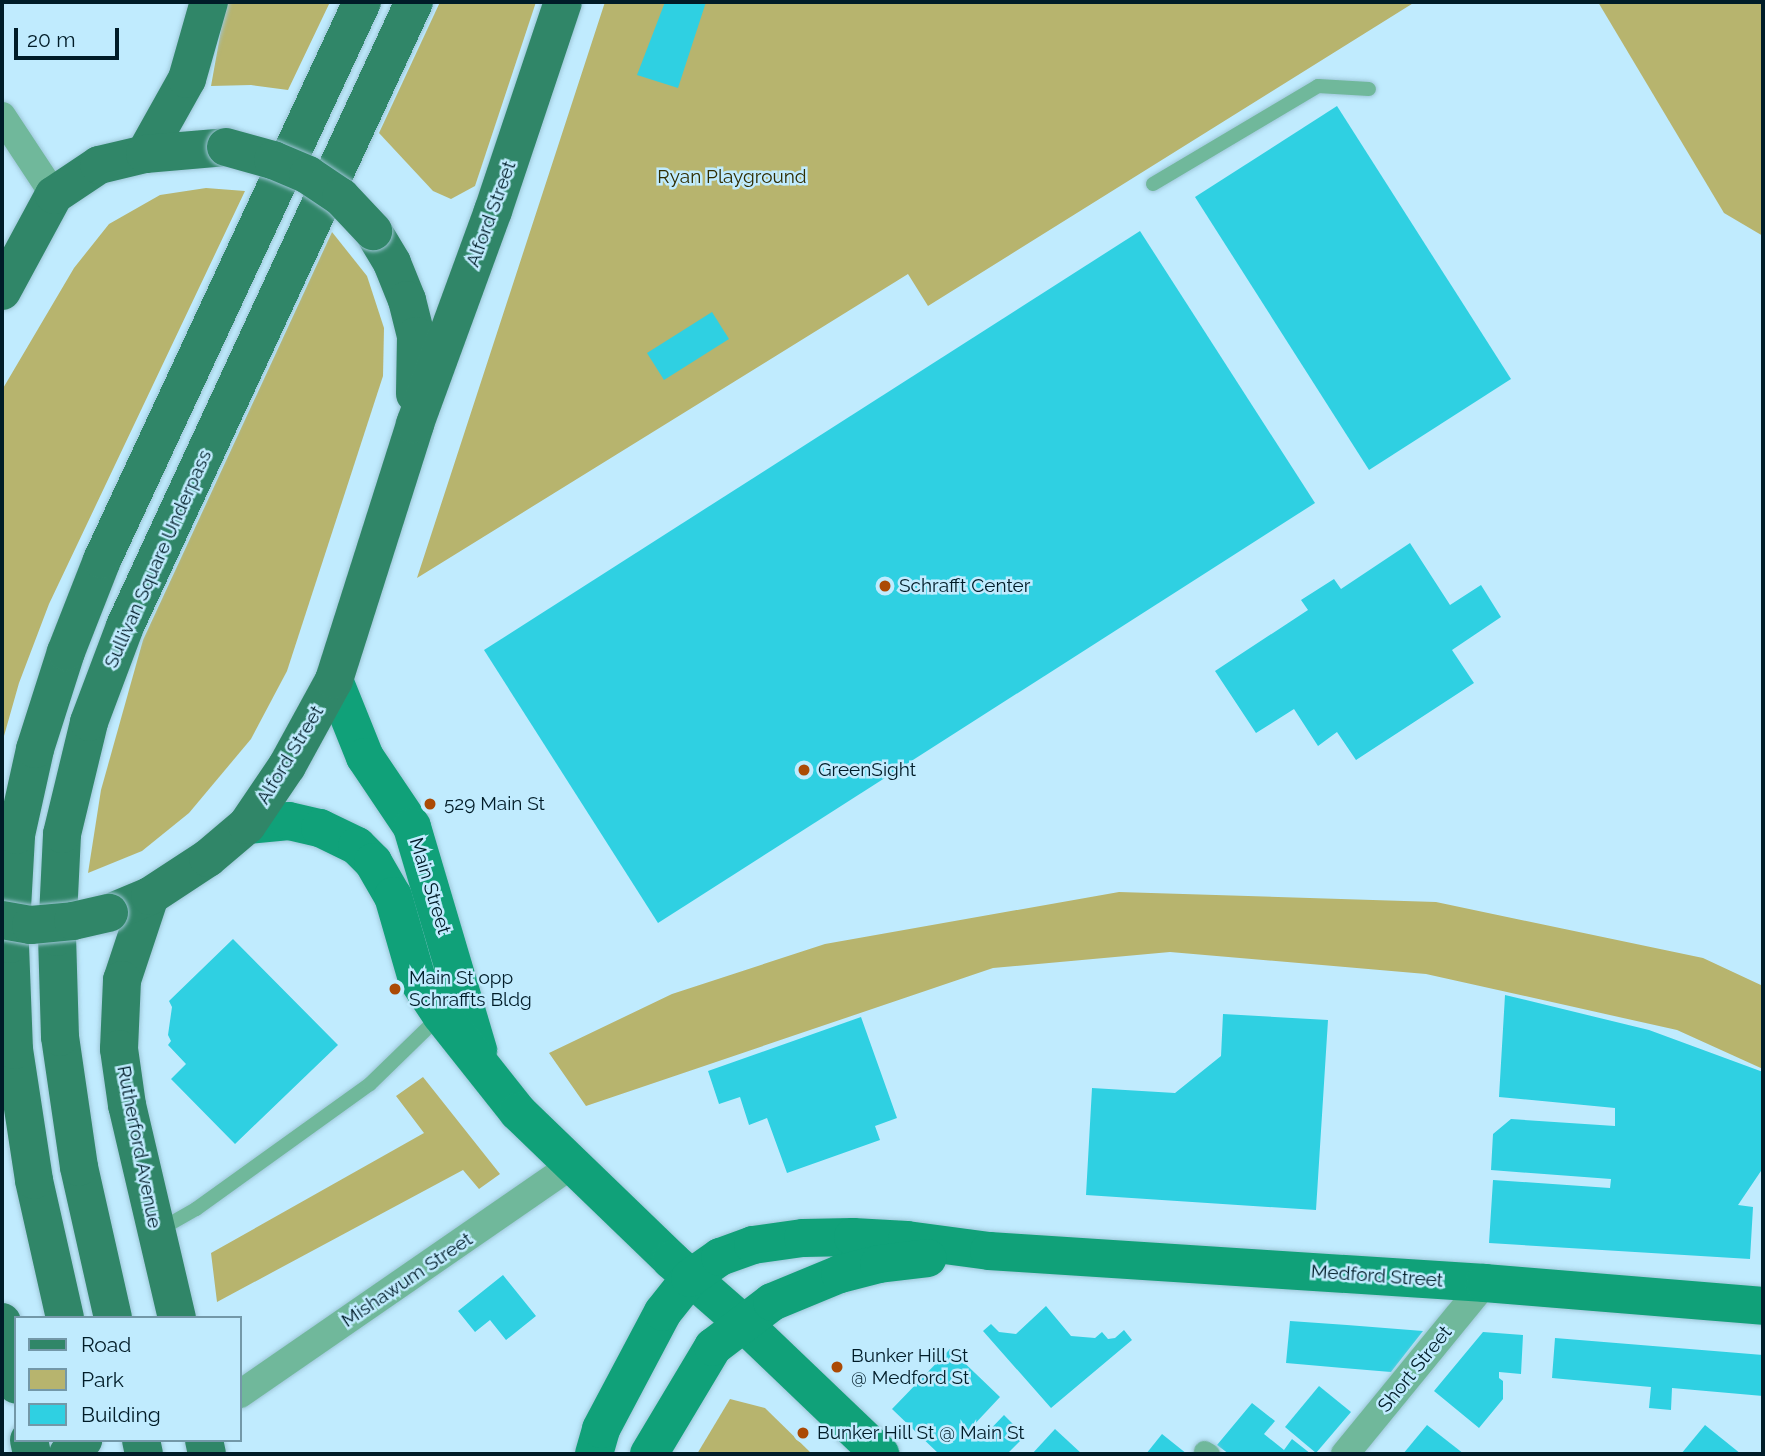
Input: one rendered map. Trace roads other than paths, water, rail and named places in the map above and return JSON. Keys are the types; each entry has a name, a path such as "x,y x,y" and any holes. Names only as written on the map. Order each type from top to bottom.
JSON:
{"main road":[{"path":"145,154 187,79 209,2"},
{"path":"65,1316 34,1180 14,1050 10,944 16,835 35,749 66,652 102,560 362,2"},
{"name":"Sullivan Square Underpass","path":"113,1316 79,1167 60,1037 57,937 62,834 89,722 125,626 414,2"},
{"name":"Alford Street","path":"2,920 31,925 73,921 109,913 150,895 208,858 247,825 286,766 334,680 415,424 493,211 563,2"},
{"name":"Alford Street","path":"2,291 54,195 99,165 145,154 226,147 272,160 308,175 341,197 373,231 392,263 407,300 416,336 415,424"},
{"name":"Main Street","path":"334,680 365,757 412,827 442,919 482,1065"},
{"name":"Main Street","path":"247,825 289,821 320,828 357,846 393,896 418,979 441,1015 518,1112 690,1278 743,1323 880,1454"},
{"name":"Rutherford Avenue","path":"150,895 122,980 119,1049 127,1105 177,1316"},
{"name":"Medford Street","path":"690,1278 720,1257 753,1245 803,1238 880,1238 989,1251 1485,1283 1763,1306"},
{"name":"Medford Street","path":"743,1323 772,1302 841,1274 879,1264 989,1251"},
{"path":"594,1454 601,1429 663,1312 690,1278"},
{"path":"649,1454 713,1347 743,1323"},
{"path":"68,1454 81,1442"}],"street":[{"path":"2,116 54,195"},
{"name":"Mishawum Street","path":"242,1393 573,1164"},
{"name":"Short Street","path":"1345,1454 1485,1283"}],"lane":[{"path":"1153,184 1318,86 1369,89"},
{"path":"156,1232 196,1209 370,1084 441,1015"}],"place":[{"name":"Schrafft Center","path":"885,586"},
{"name":"GreenSight","path":"804,770"},
{"name":"529 Main St","path":"430,804"},
{"name":"Main St opp Schraffts Bldg","path":"395,989"},
{"name":"Bunker Hill St @ Medford St","path":"837,1367"},
{"name":"Bunker Hill St @ Main St","path":"803,1433"}],"park label":[{"name":"Ryan Playground","path":"732,177"}]}
